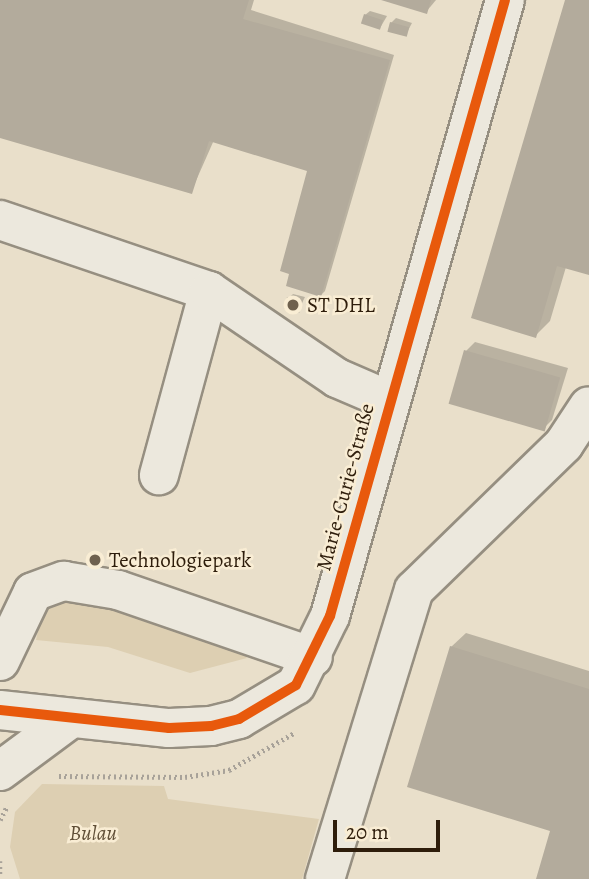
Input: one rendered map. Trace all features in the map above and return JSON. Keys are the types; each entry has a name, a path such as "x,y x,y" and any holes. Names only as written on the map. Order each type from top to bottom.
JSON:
{"street":[{"name":"Marie-Curie-Straße","path":"0,710 69,720 169,728 239,719 296,685 313,657 505,0"},
{"path":"0,220 209,291 337,378 388,400"},
{"path":"159,475 209,291"},
{"path":"325,879 414,590 564,444 589,406"},
{"path":"0,661 33,592 64,581 118,590 313,657"},
{"path":"0,771 69,720"}],"path":[{"path":"0,861 0,877"}],"green space":[{"path":"75,598 239,648 247,658 190,673 108,647 36,640 43,606"},
{"name":"Bulau","path":"42,784 164,786 168,799 319,819 302,879 20,879 10,847 15,812"}],"building":[{"path":"0,0 249,0 243,19 390,60 321,297 286,286 289,274 280,271 307,171 209,141 192,194 0,138"},
{"path":"381,0 431,0 427,14"},
{"path":"565,0 589,0 589,275 557,266 536,338 471,318"},
{"path":"364,14 383,20 380,30 361,24"},
{"path":"390,22 409,27 407,37 387,32"},
{"name":"ST DHL","path":"287,297 302,301 299,313 284,309"},
{"path":"464,350 560,378 545,431 449,404"},
{"path":"450,646 589,689 589,879 536,879 550,831 407,787"}],"cycle path":[{"path":"0,710 169,728 211,726 239,719 296,685 330,616 505,0"}],"place":[{"name":"ST DHL","path":"293,305"},
{"name":"Technologiepark","path":"95,560"}]}
